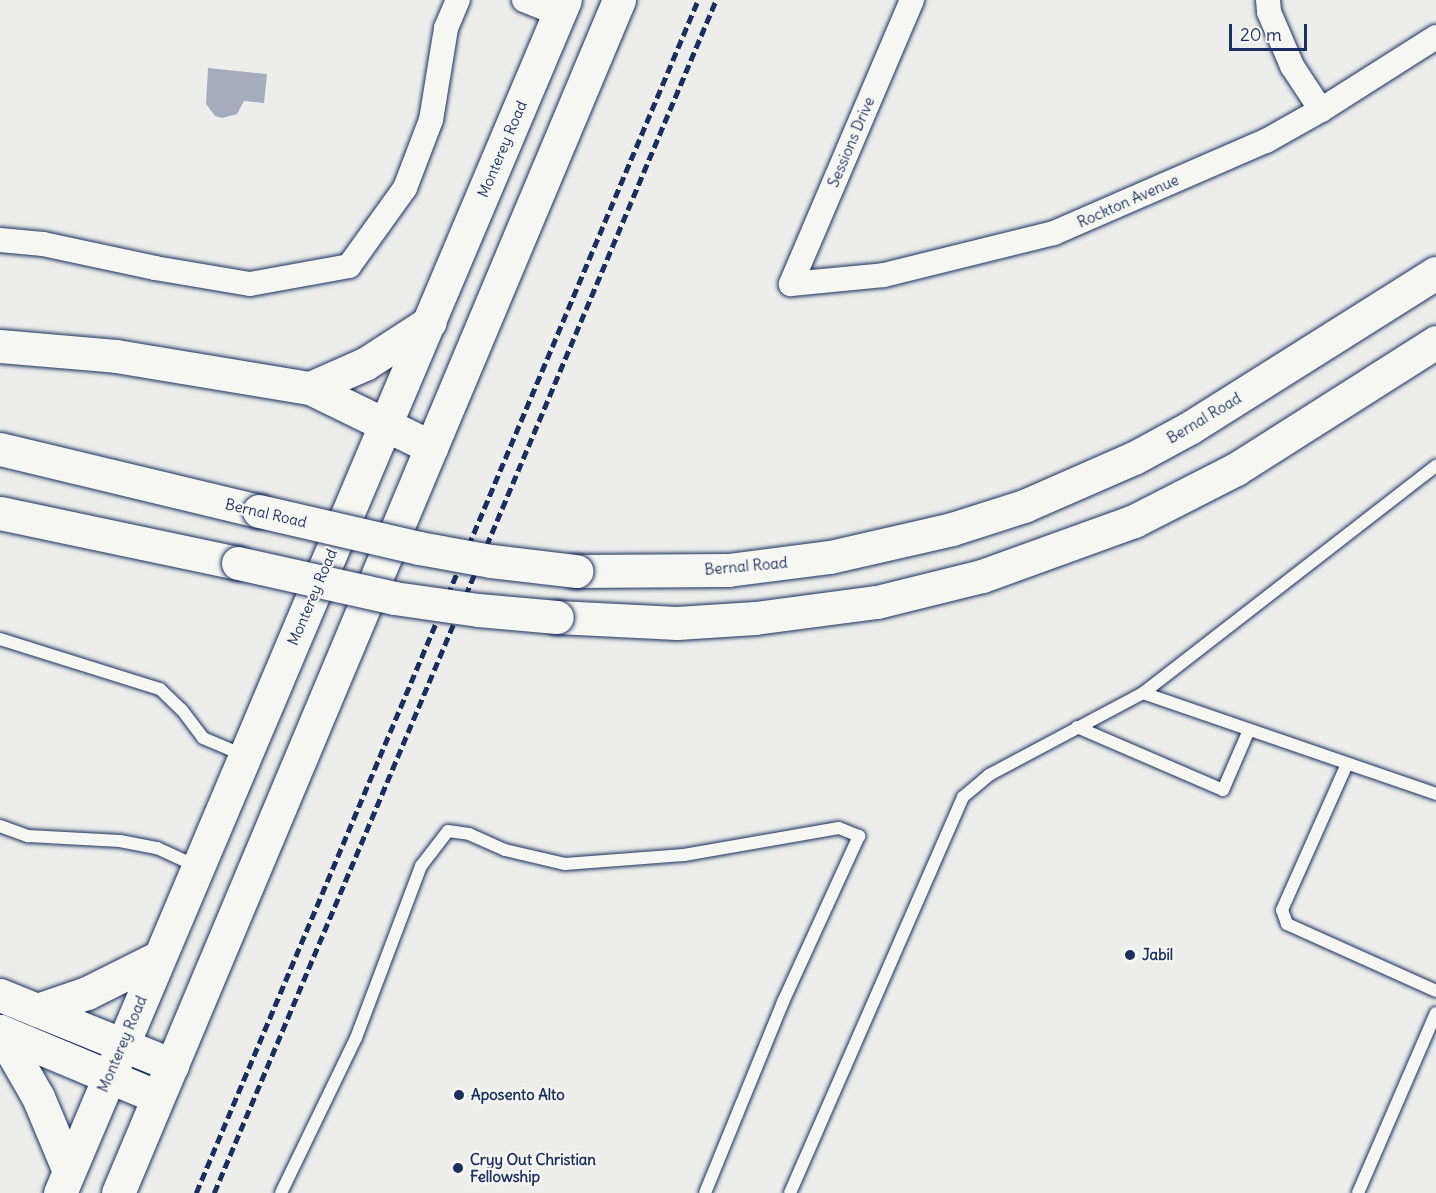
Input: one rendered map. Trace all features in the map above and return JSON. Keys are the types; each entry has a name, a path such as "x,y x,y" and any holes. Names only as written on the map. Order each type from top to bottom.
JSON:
{"main road":[{"path":"118,1193 619,0"},
{"name":"Monterey Road","path":"64,1182 562,7"},
{"name":"Bernal Road","path":"0,449 429,550 520,565 576,571 728,570 830,557 952,529 1024,506 1134,458 1191,427 1436,273"},
{"path":"310,388 365,364 430,322"},
{"path":"0,513 394,598 478,610 557,617 677,623 755,618 877,602 982,576 1134,520 1236,470 1436,342"},
{"path":"0,346 116,356 310,388 431,447"},
{"path":"37,1011 87,993 159,957"},
{"path":"0,995 172,1065"},
{"path":"0,1031 158,1097"},
{"path":"0,1031 38,1097 64,1182"}],"street":[{"path":"0,240 43,244 155,268 250,284 349,266 405,188 431,120 446,28 458,0"},
{"path":"524,0 562,7"},
{"name":"Sessions Drive","path":"791,284 912,0"},
{"path":"1268,0 1269,12 1292,66 1321,110"},
{"name":"Rockton Avenue","path":"791,284 884,275 1054,233 1266,141 1321,110 1436,37"}],"lane":[{"path":"790,1193 963,797 989,775 1143,693 1436,466"},
{"path":"0,639 160,689 182,710 203,738 244,756"},
{"path":"1143,693 1436,794"},
{"path":"1077,727 1223,790 1249,730"},
{"path":"1347,764 1282,910 1287,924 1436,991"},
{"path":"0,826 28,836 120,841 157,848 197,866"},
{"path":"281,1193 356,1038 421,866 448,831 469,834 505,850 565,864 684,855 839,828 859,836 783,1002 705,1193"},
{"path":"1358,1193 1436,1013"}],"water":[{"path":"208,68 267,74 264,103 244,101 237,114 222,118 215,116 206,104"}],"railway":[{"path":"196,1193 698,0"},
{"path":"214,1193 716,0"}],"place":[{"name":"Jabil","path":"1130,955"},
{"name":"Aposento Alto","path":"459,1095"},
{"name":"Cryy Out Christian Fellowship","path":"458,1168"}]}
